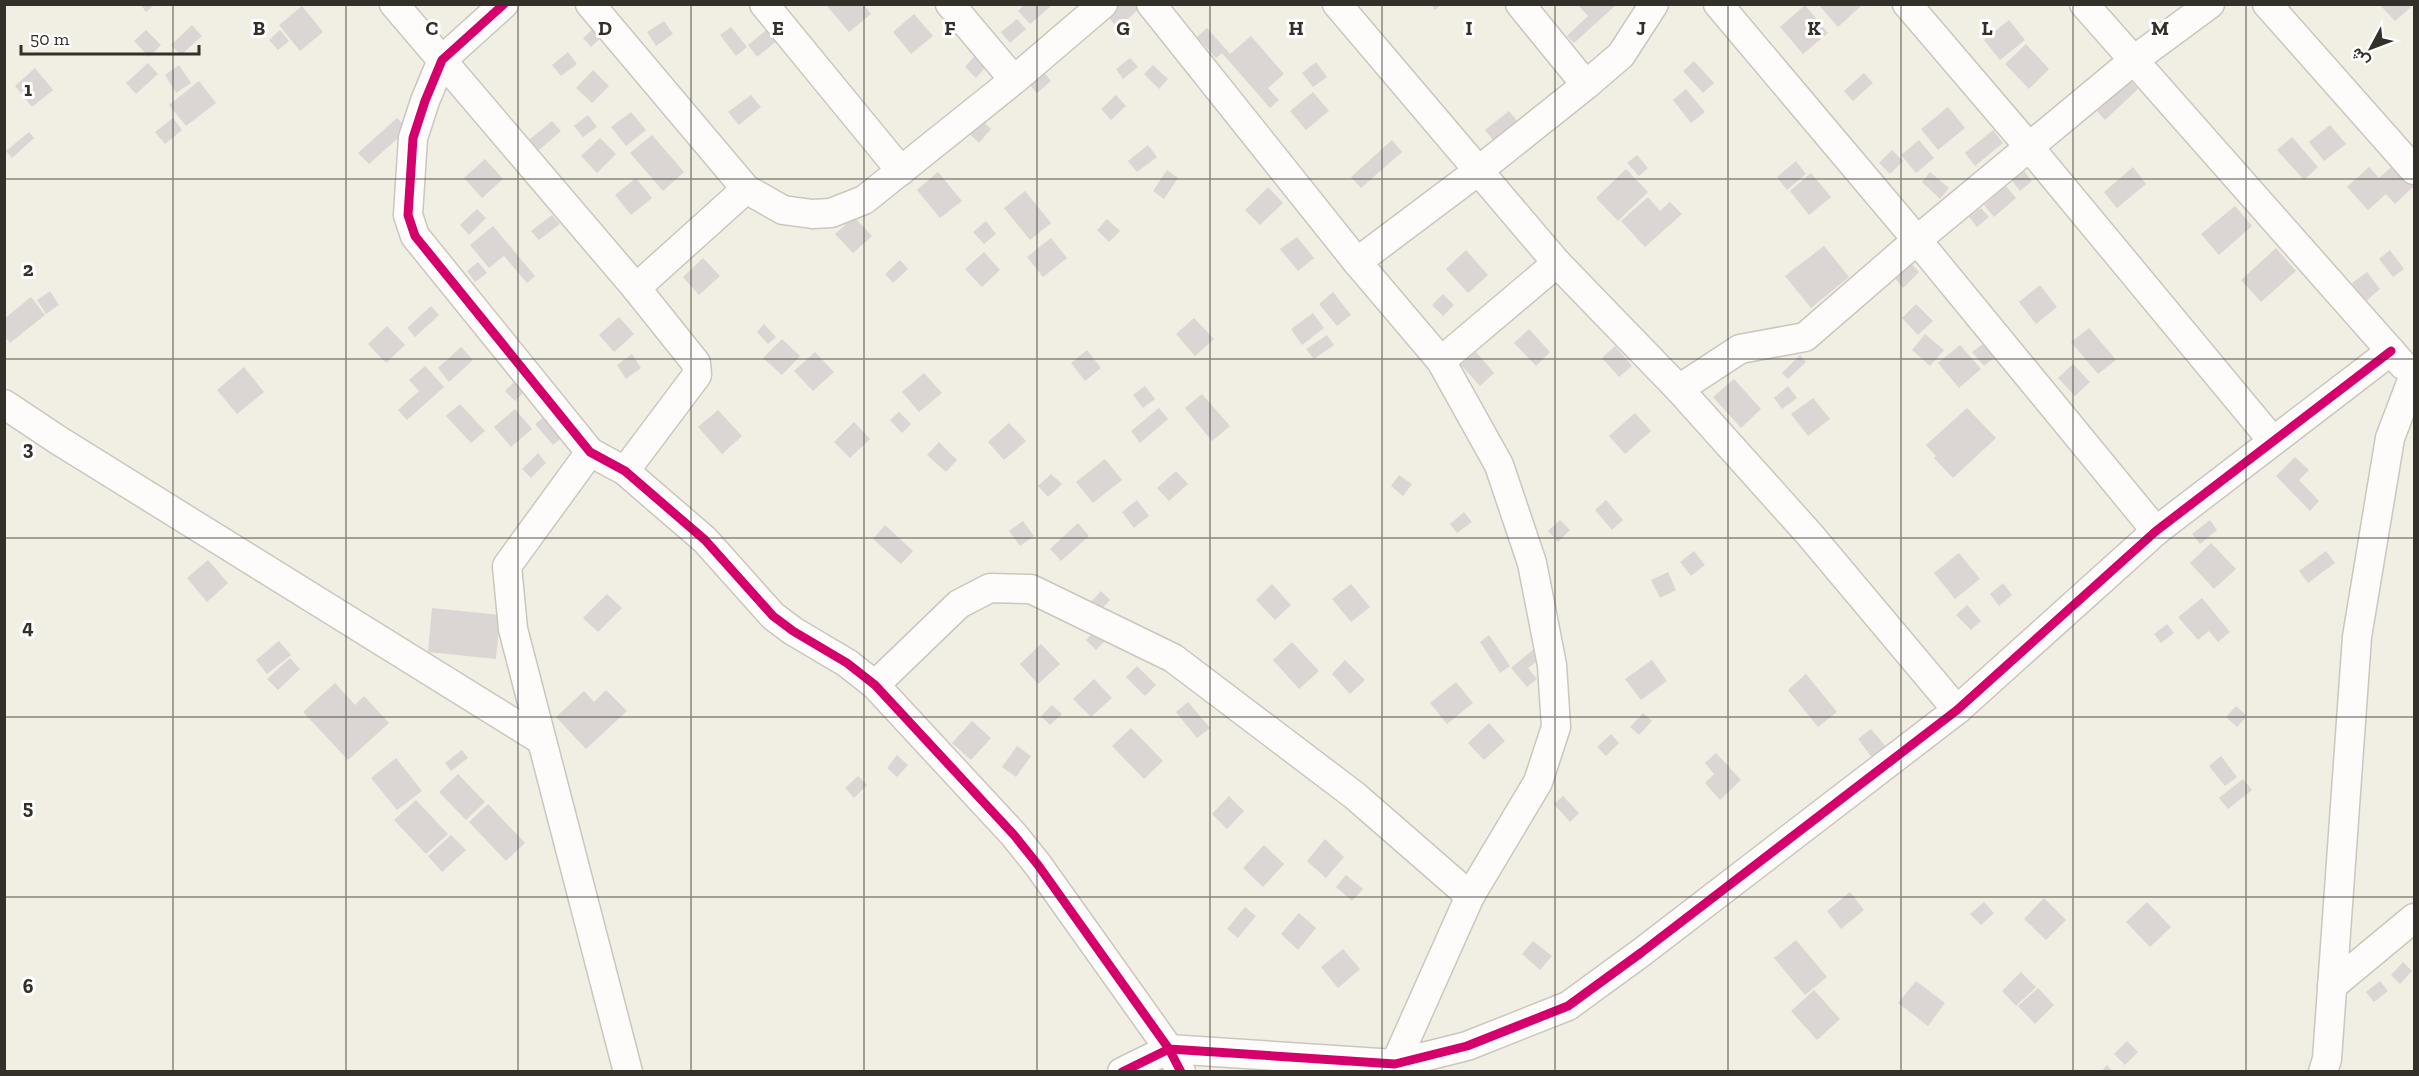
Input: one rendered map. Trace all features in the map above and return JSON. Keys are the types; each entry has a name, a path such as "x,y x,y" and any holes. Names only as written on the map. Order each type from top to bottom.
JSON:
{"street":[{"path":"394,4 636,288 696,363 697,375 626,471"},
{"path":"504,4 442,60 425,101 413,138 408,215 415,236 590,452 626,471 705,540 773,616 793,631 847,663 875,685 1014,835 1038,865 1175,1060"},
{"path":"590,4 746,189 783,210 812,214 831,213 864,200 1014,80 1103,4"},
{"path":"764,4 901,171"},
{"path":"950,4 1014,80"},
{"path":"1150,4 1357,262 1441,360 1499,465 1532,562 1552,665 1556,727 1538,782 1470,896 1395,1064"},
{"path":"1337,4 1557,263 1679,389 1810,535 1957,710"},
{"path":"1520,4 1586,85"},
{"path":"1357,262 1478,171 1586,85 1621,54 1654,4"},
{"path":"1718,4 1917,240 2156,531"},
{"path":"1907,4 2030,148 2272,440"},
{"path":"2084,4 2414,377 2390,438 2357,637 2327,1059 2323,1071"},
{"path":"1679,389 1740,349 1805,337 1917,240 2134,60 2210,4"},
{"path":"2267,4 2415,170"},
{"path":"636,288 746,189"},
{"path":"1441,360 1557,263"},
{"path":"1122,1071 1175,1060 1395,1064 1467,1046 1568,1006 1688,917 1957,710 2156,531 2391,351"},
{"path":"4,404 58,440 541,740"},
{"path":"590,452 507,566 513,630 628,1071"},
{"path":"875,685 959,604 990,588 1031,590 1173,658 1354,795 1470,896"},
{"path":"2332,986 2415,918"}],"building":[{"path":"140,4 155,4 146,12"},
{"path":"829,4 863,4 871,14 849,32 827,6"},
{"path":"1025,4 1050,4 1051,6 1030,24 1018,11"},
{"path":"1120,4 1141,4 1142,6 1118,28 1107,16"},
{"path":"1431,4 1442,4 1435,10"},
{"path":"1577,4 1617,4 1574,43 1567,36 1588,16"},
{"path":"1818,4 1863,4 1838,27"},
{"path":"2379,4 2409,4 2411,7 2395,21"},
{"path":"1805,5 1828,33 1803,54 1780,27"},
{"path":"302,6 323,32 300,51 279,25"},
{"path":"914,14 933,36 911,54 893,32"},
{"path":"1017,19 1026,29 1010,43 1001,32"},
{"path":"2009,20 2025,40 2000,60 1984,40"},
{"path":"664,21 673,34 656,46 647,32"},
{"path":"192,25 202,36 181,55 171,45"},
{"path":"731,27 747,47 736,56 720,35"},
{"path":"770,27 779,39 757,57 748,45"},
{"path":"594,28 602,37 591,47 583,38"},
{"path":"1207,28 1230,54 1251,36 1284,74 1268,88 1279,100 1270,108 1222,53 1216,58 1197,37"},
{"path":"146,30 161,45 149,57 134,41"},
{"path":"280,30 289,41 278,50 269,40"},
{"path":"2026,44 2049,69 2029,89 2005,64"},
{"path":"568,52 577,64 561,76 552,65"},
{"path":"978,52 990,62 976,78 965,67"},
{"path":"1130,58 1138,67 1123,79 1116,69"},
{"path":"1694,61 1714,83 1703,93 1683,71"},
{"path":"1316,62 1327,77 1313,87 1302,73"},
{"path":"148,63 158,74 136,94 126,83"},
{"path":"179,65 191,83 176,93 165,75"},
{"path":"1153,65 1168,79 1159,89 1144,74"},
{"path":"35,68 53,90 32,107 15,86"},
{"path":"593,70 609,86 592,103 576,88"},
{"path":"1042,70 1051,81 1037,93 1028,83"},
{"path":"1864,73 1873,83 1853,101 1844,91"},
{"path":"2129,79 2138,89 2105,120 2095,109"},
{"path":"199,81 216,103 186,126 169,105"},
{"path":"1686,89 1705,112 1691,123 1673,100"},
{"path":"1313,92 1329,111 1306,130 1290,111"},
{"path":"751,95 761,107 739,125 728,112"},
{"path":"1116,95 1126,106 1111,120 1101,109"},
{"path":"1948,107 1965,128 1938,150 1921,129"},
{"path":"1509,111 1521,126 1497,145 1485,130"},
{"path":"631,112 646,130 626,146 611,127"},
{"path":"588,115 597,127 583,137 574,126"},
{"path":"976,115 991,129 979,143 963,128"},
{"path":"173,118 182,130 165,144 155,132"},
{"path":"397,118 408,129 369,164 358,153"},
{"path":"552,121 561,131 538,151 529,140"},
{"path":"2330,125 2346,144 2324,161 2309,142"},
{"path":"1993,130 2003,143 1975,166 1965,153"},
{"path":"29,132 34,138 12,158 6,151"},
{"path":"652,135 684,172 663,191 630,153"},
{"path":"2292,137 2318,167 2304,180 2277,150"},
{"path":"600,138 616,154 597,173 581,156"},
{"path":"1392,140 1402,152 1361,188 1351,177"},
{"path":"1919,140 1934,158 1916,173 1901,155"},
{"path":"1148,145 1157,157 1137,172 1128,161"},
{"path":"1892,150 1903,161 1890,174 1879,163"},
{"path":"1637,155 1648,168 1639,176 1627,163"},
{"path":"485,159 503,179 482,198 464,178"},
{"path":"2399,160 2414,177 2414,186 2395,204 2386,194 2368,210 2347,187 2369,167 2379,178"},
{"path":"1796,161 1806,174 1787,190 1777,177"},
{"path":"2133,167 2146,184 2117,208 2104,192"},
{"path":"1626,169 1648,192 1618,221 1596,198"},
{"path":"1167,170 1178,178 1164,199 1153,191"},
{"path":"2024,171 2032,181 2020,191 2012,181"},
{"path":"938,172 962,201 940,218 917,190"},
{"path":"1930,172 1949,188 1940,199 1922,182"},
{"path":"1811,173 1831,197 1809,215 1790,191"},
{"path":"636,178 652,198 631,215 615,195"},
{"path":"2006,186 2016,198 1994,217 1984,205"},
{"path":"1268,187 1283,203 1260,225 1245,210"},
{"path":"1025,191 1051,223 1030,240 1004,208"},
{"path":"1648,197 1660,211 1670,202 1682,214 1645,247 1621,221"},
{"path":"2235,206 2252,226 2219,255 2201,234"},
{"path":"1981,208 1989,217 1977,227 1969,217"},
{"path":"477,209 486,218 469,235 460,225"},
{"path":"552,215 560,224 539,240 531,231"},
{"path":"854,217 872,236 853,253 835,234"},
{"path":"1107,219 1120,231 1109,242 1097,230"},
{"path":"986,221 996,234 984,244 973,232"},
{"path":"493,226 535,276 527,283 504,256 489,268 470,245"},
{"path":"1297,237 1314,258 1298,271 1280,249"},
{"path":"1051,238 1067,258 1043,277 1027,257"},
{"path":"1824,246 1849,277 1811,308 1785,276"},
{"path":"2276,248 2296,271 2261,302 2241,280"},
{"path":"1466,250 1488,275 1468,293 1446,269"},
{"path":"2390,250 2404,269 2393,277 2379,259"},
{"path":"984,252 1000,270 982,287 965,269"},
{"path":"703,258 720,276 699,295 683,277"},
{"path":"900,260 908,269 893,283 885,274"},
{"path":"1909,261 1919,272 1903,288 1893,276"},
{"path":"478,262 487,273 475,282 467,271"},
{"path":"2367,272 2380,289 2366,301 2352,283"},
{"path":"2040,285 2057,307 2036,324 2019,302"},
{"path":"50,291 59,305 46,314 37,300"},
{"path":"1333,292 1351,315 1337,326 1319,304"},
{"path":"1443,294 1454,305 1443,316 1432,305"},
{"path":"31,297 45,315 10,343 4,336 4,319"},
{"path":"1916,304 1933,321 1918,335 1902,318"},
{"path":"431,306 439,315 415,337 407,328"},
{"path":"1313,313 1324,328 1302,345 1291,329"},
{"path":"619,317 634,334 614,352 599,335"},
{"path":"1194,318 1214,339 1195,356 1176,334"},
{"path":"764,324 776,337 768,344 757,332"},
{"path":"387,326 405,345 386,363 368,344"},
{"path":"2089,328 2116,360 2098,374 2071,342"},
{"path":"1529,329 1550,352 1536,366 1514,343"},
{"path":"1925,334 1944,350 1930,366 1912,350"},
{"path":"1327,335 1334,345 1314,359 1306,349"},
{"path":"782,339 800,356 782,375 763,358"},
{"path":"1984,343 1996,356 1984,366 1972,352"},
{"path":"1960,345 1981,369 1959,388 1938,363"},
{"path":"1615,346 1632,366 1619,377 1602,358"},
{"path":"461,347 473,360 449,382 438,368"},
{"path":"1087,350 1101,368 1085,381 1071,363"},
{"path":"815,352 834,372 813,391 794,371"},
{"path":"1476,352 1494,373 1480,386 1461,365"},
{"path":"632,354 641,368 626,379 617,365"},
{"path":"1800,355 1806,362 1788,379 1782,373"},
{"path":"2073,364 2090,382 2075,396 2058,378"},
{"path":"425,366 444,387 407,420 398,410 419,391 409,380"},
{"path":"244,367 264,392 237,414 217,390"},
{"path":"924,373 942,393 919,412 902,392"},
{"path":"517,379 527,389 515,401 505,391"},
{"path":"1734,379 1761,409 1741,428 1713,397"},
{"path":"1145,386 1155,399 1143,408 1133,395"},
{"path":"1788,386 1797,398 1782,409 1774,398"},
{"path":"1202,394 1230,426 1212,441 1185,408"},
{"path":"1813,398 1830,419 1808,436 1791,414"},
{"path":"460,404 485,431 471,443 446,416"},
{"path":"1159,408 1168,419 1140,443 1131,431"},
{"path":"1967,408 1996,438 1953,478 1934,458 1936,456 1926,445"},
{"path":"515,409 532,429 511,447 494,427"},
{"path":"718,410 742,436 722,454 698,427"},
{"path":"899,412 911,424 902,433 890,420"},
{"path":"549,413 566,434 553,445 535,424"},
{"path":"1635,413 1651,431 1625,454 1609,436"},
{"path":"854,422 870,439 850,458 834,442"},
{"path":"1009,423 1026,441 1004,460 988,442"},
{"path":"939,442 957,460 946,472 927,455"},
{"path":"538,453 546,463 531,478 522,469"},
{"path":"2295,457 2309,470 2299,480 2319,501 2310,511 2276,476"},
{"path":"1105,459 1122,480 1093,503 1076,482"},
{"path":"1176,471 1188,484 1169,501 1157,488"},
{"path":"1051,474 1062,484 1048,497 1038,486"},
{"path":"1399,475 1412,484 1403,496 1391,486"},
{"path":"1137,500 1149,516 1134,528 1122,512"},
{"path":"1606,500 1623,520 1612,530 1595,510"},
{"path":"1464,512 1472,522 1457,533 1450,524"},
{"path":"1560,520 1570,530 1558,542 1548,531"},
{"path":"2210,520 2217,530 2200,544 2192,534"},
{"path":"1023,521 1034,536 1020,546 1009,531"},
{"path":"1078,523 1089,536 1061,561 1050,549"},
{"path":"885,525 913,551 901,564 873,539"},
{"path":"2211,543 2236,569 2214,589 2190,563"},
{"path":"1694,551 1705,565 1691,576 1680,562"},
{"path":"2326,551 2335,563 2308,583 2299,571"},
{"path":"1959,553 1980,579 1955,599 1934,573"},
{"path":"208,560 228,583 207,602 187,578"},
{"path":"1668,572 1676,590 1660,598 1651,580"},
{"path":"2003,583 2012,595 1999,606 1990,594"},
{"path":"1272,584 1291,605 1275,620 1256,600"},
{"path":"1351,584 1370,607 1351,622 1332,599"},
{"path":"1101,591 1110,600 1098,613 1089,604"},
{"path":"607,594 622,608 598,632 583,618"},
{"path":"2202,598 2230,632 2218,642 2209,631 2198,640 2178,617"},
{"path":"1967,605 1981,621 1971,630 1956,615"},
{"path":"432,608 500,615 496,659 428,652"},
{"path":"2167,624 2174,633 2161,643 2154,634"},
{"path":"1097,629 1107,639 1096,650 1086,640"},
{"path":"1489,635 1510,666 1500,673 1480,642"},
{"path":"279,641 291,655 267,674 256,660"},
{"path":"1292,642 1319,671 1299,689 1273,660"},
{"path":"1041,644 1060,664 1038,684 1020,664"},
{"path":"1540,644 1548,653 1528,668 1537,679 1527,687 1511,668"},
{"path":"290,658 300,669 278,690 267,679"},
{"path":"1345,660 1365,680 1350,694 1332,674"},
{"path":"1652,660 1667,681 1641,700 1625,679"},
{"path":"1137,666 1156,685 1145,696 1126,677"},
{"path":"1806,674 1837,712 1818,727 1788,690"},
{"path":"1094,679 1112,698 1091,717 1073,699"},
{"path":"1456,682 1473,703 1447,724 1430,703"},
{"path":"335,683 355,705 364,696 389,723 348,760 303,712"},
{"path":"606,690 627,711 586,749 556,717 584,691 594,702"},
{"path":"1188,702 1210,728 1197,738 1176,712"},
{"path":"1052,705 1062,714 1050,725 1041,716"},
{"path":"2236,706 2247,716 2237,727 2226,717"},
{"path":"1643,713 1652,721 1639,735 1630,727"},
{"path":"972,721 991,738 971,760 952,743"},
{"path":"1489,723 1505,741 1484,760 1468,743"},
{"path":"1131,728 1163,761 1144,779 1112,746"},
{"path":"1871,729 1887,748 1873,759 1858,739"},
{"path":"1611,734 1619,743 1606,756 1597,747"},
{"path":"1017,746 1031,756 1016,777 1002,767"},
{"path":"462,750 468,758 451,771 445,763"},
{"path":"1716,753 1741,780 1720,800 1705,783 1714,774 1705,763"},
{"path":"897,755 908,765 897,777 887,768"},
{"path":"2221,756 2237,777 2225,786 2209,766"},
{"path":"396,758 422,791 397,810 371,778"},
{"path":"458,774 485,802 466,820 439,792"},
{"path":"858,776 867,785 854,798 845,788"},
{"path":"2243,779 2252,790 2228,809 2219,798"},
{"path":"1229,796 1244,811 1227,829 1212,814"},
{"path":"1563,796 1579,813 1570,822 1554,804"},
{"path":"416,800 448,834 426,854 394,820"},
{"path":"488,804 525,843 506,861 469,822"},
{"path":"451,835 466,850 442,872 428,856"},
{"path":"1325,839 1344,857 1326,878 1307,861"},
{"path":"1264,845 1284,864 1263,887 1243,868"},
{"path":"1346,875 1363,889 1352,901 1336,887"},
{"path":"1850,892 1864,910 1841,929 1827,911"},
{"path":"2044,898 2066,920 2046,940 2024,919"},
{"path":"1984,902 1994,913 1981,925 1970,914"},
{"path":"2147,902 2171,927 2150,947 2126,922"},
{"path":"1245,907 1256,916 1238,938 1227,929"},
{"path":"1299,913 1316,928 1298,950 1281,934"},
{"path":"1796,940 1827,977 1805,995 1774,958"},
{"path":"1533,941 1552,956 1540,970 1522,954"},
{"path":"1343,949 1360,969 1338,988 1321,967"},
{"path":"2403,962 2412,971 2400,984 2391,975"},
{"path":"2021,972 2036,987 2016,1006 2002,991"},
{"path":"1916,981 1945,1003 1928,1026 1898,1003"},
{"path":"2380,981 2388,991 2374,1002 2366,992"},
{"path":"2038,988 2054,1005 2035,1024 2018,1006"},
{"path":"1814,990 1840,1019 1817,1040 1791,1011"},
{"path":"2127,1041 2138,1052 2125,1065 2114,1054"},
{"path":"2107,1065 2113,1072 2101,1072"}],"cycle path":[{"path":"504,4 442,60 425,101 413,138 408,215 415,236 590,452 625,471 705,540 773,616 793,631 847,663 875,685 1014,835 1038,865 1169,1049 1181,1072"},
{"path":"1122,1072 1169,1049 1395,1064 1467,1046 1568,1006 1642,952 1957,710 2156,531 2391,351"}]}
